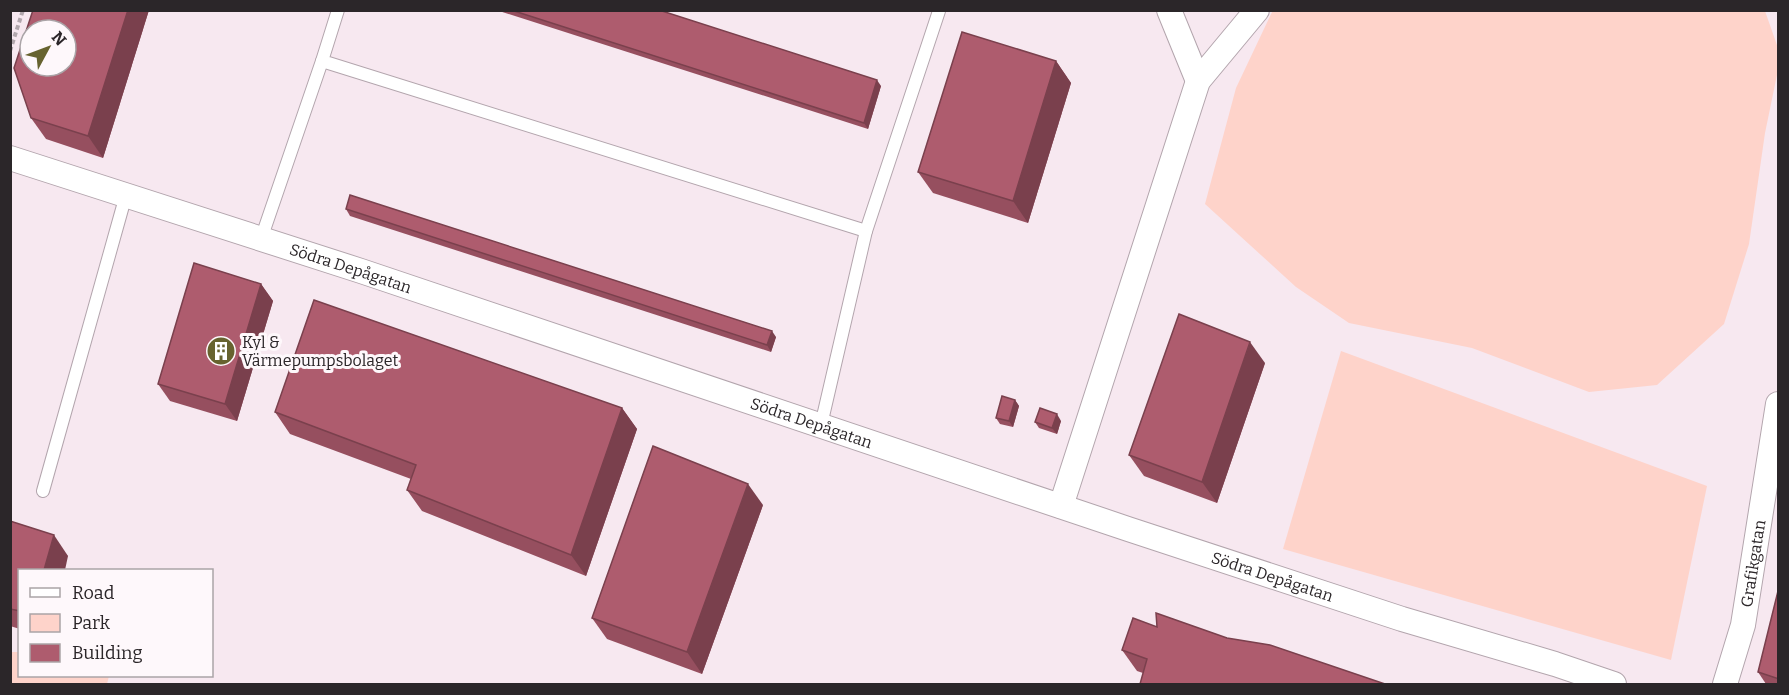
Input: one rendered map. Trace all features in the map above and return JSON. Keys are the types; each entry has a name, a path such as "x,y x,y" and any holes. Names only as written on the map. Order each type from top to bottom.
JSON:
{"street":[{"path":"1169,10 1198,81"},
{"path":"1061,506 1198,81 1257,10"},
{"name":"Södra Depågatan","path":"10,158 261,239 1402,619 1555,664 1614,684"},
{"name":"Grafikgatan","path":"1725,684 1743,625 1779,404"}],"lane":[{"path":"261,239 338,10"},
{"path":"821,425 866,231 939,11"},
{"path":"322,61 866,231"},
{"path":"42,491 126,195"}],"path":[{"path":"10,51 23,10"}],"green space":[{"path":"1273,10 1765,11 1778,48 1778,70 1765,133 1749,244 1724,324 1657,385 1589,392 1472,348 1349,323 1296,287 1205,204 1236,88"},
{"path":"1341,351 1707,486 1671,660 1283,549"},
{"path":"10,652 18,652 18,677 109,677 107,684 11,684"}],"building":[{"path":"33,10 128,10 88,136 31,118 14,68 18,56 18,78 78,78 78,18 30,18"},
{"path":"511,10 659,10 877,80 864,123"},
{"path":"962,32 1056,61 1013,201 918,172"},
{"path":"350,195 772,331 767,345 346,209"},
{"name":"Kyl & Värmepumpsbolaget","path":"194,263 261,284 225,404 158,384"},
{"path":"314,300 622,408 571,555 407,490 416,465 275,412"},
{"path":"1179,314 1250,342 1202,482 1129,455"},
{"path":"1002,396 1015,400 1009,421 996,418"},
{"path":"1040,408 1057,414 1052,428 1035,422"},
{"path":"653,446 748,484 687,652 592,618"},
{"path":"10,521 54,535 44,569 18,569 18,611 10,609"},
{"path":"1779,587 1779,679 1758,672"},
{"path":"1156,613 1227,638 1270,645 1385,684 1140,684 1147,659 1122,650 1133,618 1157,627"}],"place":[{"name":"Kyl & Värmepumpsbolaget","path":"221,351"}]}
